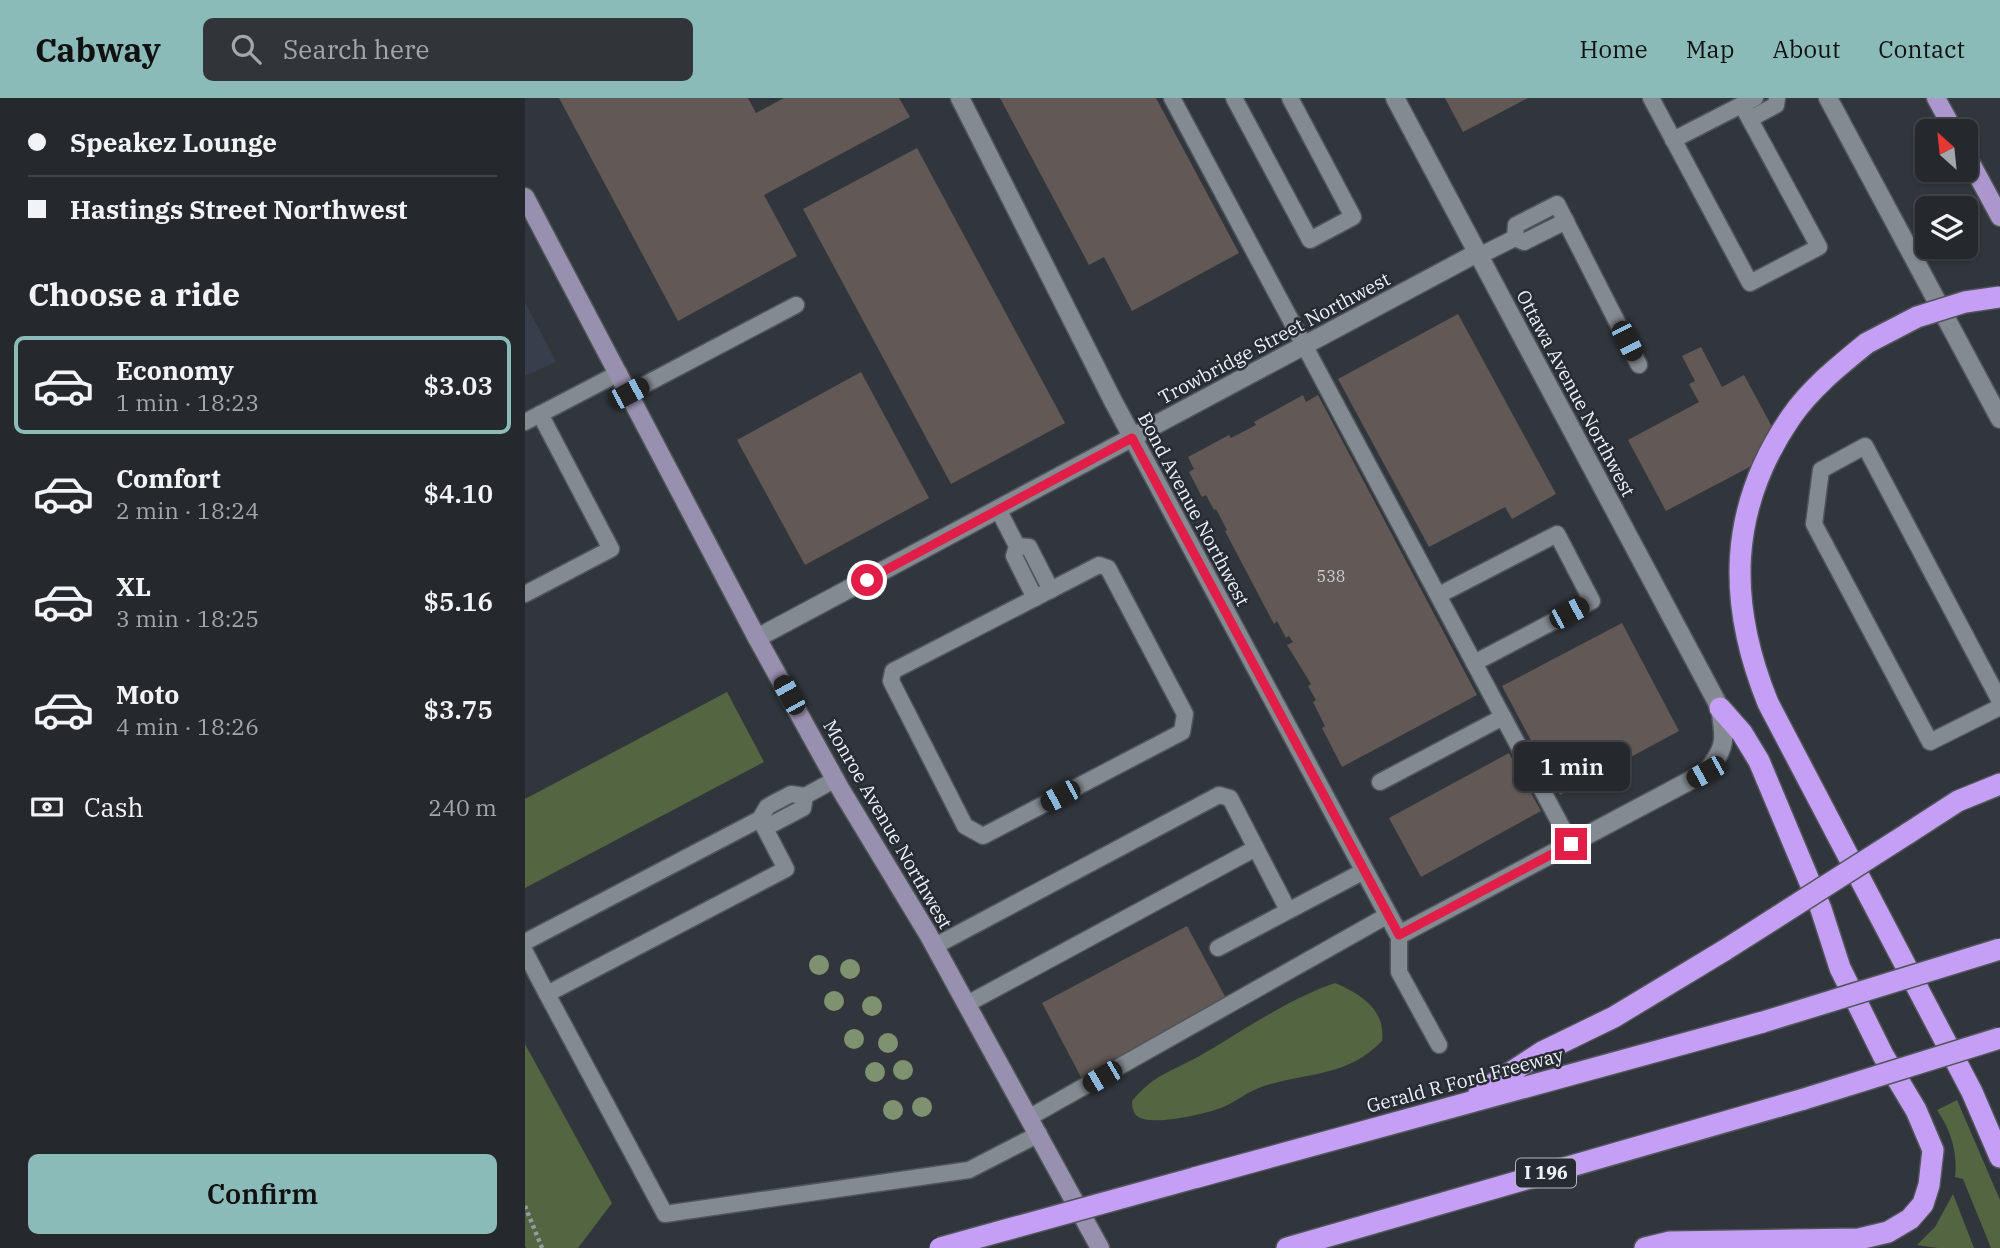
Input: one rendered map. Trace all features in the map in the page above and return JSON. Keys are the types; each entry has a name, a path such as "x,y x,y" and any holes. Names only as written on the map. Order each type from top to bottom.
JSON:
{"highway":[{"path":"2000,297 1965,302 1917,317 1867,342 1827,376 1791,416 1750,500 1738,579 1741,609 1755,673 1768,703 1972,1091 2000,1157"},
{"path":"1645,1248 1669,1242 1859,1238 1888,1232 1910,1219 1923,1204 1932,1167 1933,1150 1926,1129 1883,1055 1840,968 1821,909 1759,761 1742,733 1720,708"},
{"path":"1462,1104 1542,1052 1613,1017 1725,950 1958,802 1997,784"},
{"name":"Gerald R Ford Freeway","path":"940,1248 1763,1022 2000,948"},
{"name":"I 196","path":"1287,1248 1804,1099 2000,1038"}],"main road":[{"path":"1936,98 1947,119"},
{"path":"1978,176 2000,217"},
{"name":"Monroe Avenue Northwest","path":"525,197 757,638 836,779 935,946 1100,1248"}],"street":[{"name":"Bond Avenue Northwest","path":"960,98 1132,438 1399,935"},
{"name":"Ottawa Avenue Northwest","path":"1395,98 1720,708"},
{"path":"1828,98 2000,419"},
{"name":"Trowbridge Street Northwest","path":"757,638 1478,255"},
{"path":"1399,935 1706,772 1720,756 1725,736 1720,708"}],"lane":[{"path":"1172,98 1571,844"},
{"path":"1234,98 1310,240 1353,217 1290,98"},
{"path":"1651,98 1750,283 1818,247 1749,107"},
{"path":"1673,140 1749,107 1776,104 1777,98"},
{"path":"1478,255 1515,238 1524,242 1566,221 1639,365"},
{"path":"629,393 796,305"},
{"path":"525,422 619,373"},
{"path":"525,594 611,549 540,414"},
{"path":"1998,693 1865,446 1821,470 1814,524 1930,742 2000,707"},
{"path":"999,509 1017,545 1013,556 1035,598"},
{"path":"1439,595 1557,534 1592,601 1475,663"},
{"path":"1017,545 1029,547 1051,590"},
{"path":"1100,565 1108,568 1185,714 1182,732 983,836 965,826 891,681 893,671 1035,598 1100,565"},
{"path":"1381,782 1503,717"},
{"path":"525,942 762,824 768,807 791,794 805,796 836,779"},
{"path":"935,946 1219,794 1230,798 1288,911"},
{"path":"547,994 786,869 762,824"},
{"path":"967,1004 1256,848"},
{"path":"1218,948 1364,871"},
{"path":"1030,1117 1388,915"},
{"path":"1399,935 1399,972 1439,1045"},
{"path":"525,951 665,1214 968,1170 1039,1134"}],"path":[{"path":"525,1206 542,1248"}],"shaded area":[{"path":"525,302 556,362 525,376"}],"green space":[{"path":"727,692 764,762 525,888 525,799"},
{"path":"1335,983 1370,1004 1380,1020 1382,1041 1369,1053 1327,1072 1264,1086 1221,1108 1203,1113 1153,1120 1144,1119 1135,1113 1132,1101 1157,1078 1284,1006"},
{"path":"525,1044 612,1203 578,1248 525,1246"},
{"path":"1957,1100 2000,1200 2000,1248 1991,1248 1963,1179 1955,1177 1952,1142 1937,1110"},
{"path":"1953,1194 1974,1248 1917,1245 1935,1227"}],"building":[{"path":"559,98 748,98 756,113 784,98 899,98 910,117 764,195 797,256 678,321"},
{"path":"1000,98 1156,98 1239,253 1132,311 1104,257 1089,265"},
{"path":"1445,98 1528,98 1463,132"},
{"path":"917,148 1065,423 951,484 803,209"},
{"path":"1458,314 1556,494 1512,519 1505,507 1429,547 1338,379"},
{"path":"1701,347 1722,387 1744,375 1784,449 1666,511 1628,440 1699,402 1689,384 1695,381 1682,356"},
{"path":"861,372 929,498 805,565 737,440"},
{"path":"1303,395 1306,402 1318,395 1477,695 1342,767 1322,728 1325,726 1308,686 1311,684 1287,645 1293,642 1289,636 1286,638 1277,621 1274,624 1216,509 1214,510 1206,495 1202,497 1189,472 1194,469 1188,457 1229,435 1231,438 1256,425 1254,422"},
{"path":"1622,623 1679,731 1560,795 1502,686"},
{"path":"1509,753 1541,811 1421,877 1389,818"},
{"path":"1187,926 1228,1002 1082,1079 1042,1003"}],"route":[{"path":"867,580 1132,438 1399,935 1571,844"}]}
